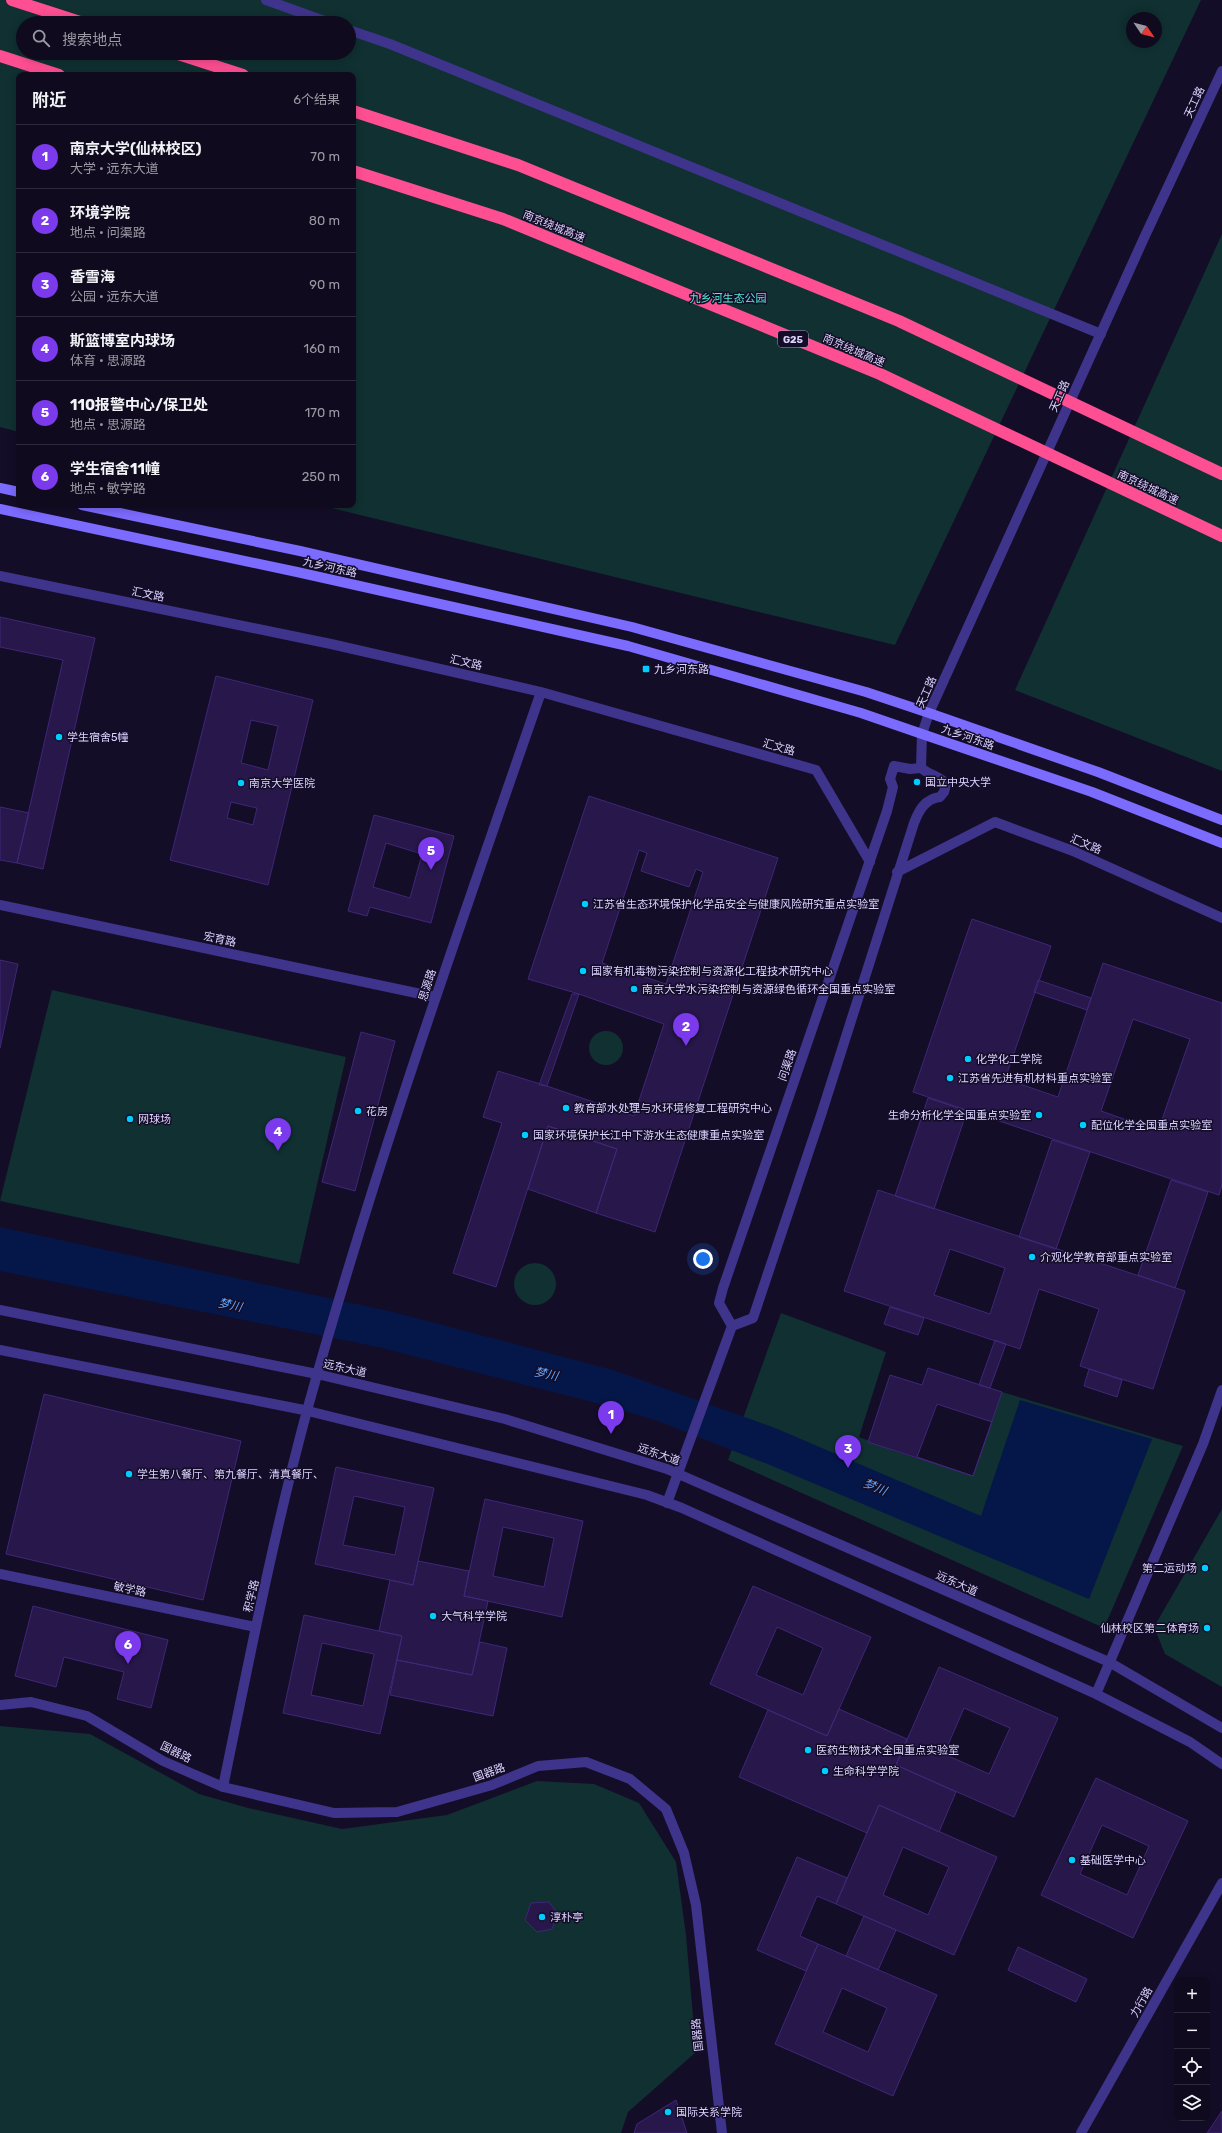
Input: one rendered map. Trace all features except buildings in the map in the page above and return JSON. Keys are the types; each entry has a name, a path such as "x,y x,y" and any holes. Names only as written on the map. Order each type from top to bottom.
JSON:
{"highway":[{"path":"12,0 61,16"},
{"path":"0,56 50,72"},
{"path":"196,60 233,72"},
{"path":"356,112 518,165 899,321 1222,474"},
{"name":"南京绕城高速","path":"356,172 503,220 880,374 1222,536"}],"main road":[{"path":"0,488 16,491"},
{"name":"九乡河东路","path":"96,508 313,554 632,627 866,692 1098,772 1222,820"},
{"name":"九乡河东路","path":"0,509 297,572 628,646 861,713 1092,792 1222,843"}],"street":[{"path":"266,0 311,16"},
{"path":"356,32 390,44 1101,334"},
{"name":"天工路","path":"921,768 922,734 929,713 1222,71"},
{"name":"汇文路","path":"0,576 331,644 541,692 816,770 870,862"},
{"name":"思源路","path":"323,1354 342,1288 435,997 541,692"},
{"name":"问渠路","path":"732,1326 720,1303 723,1288 887,811 893,787 890,779 894,766 921,768"},
{"path":"668,1503 687,1446 732,1326 753,1318 821,1115 897,872 919,809 931,798 940,797 944,792 946,784 942,779 930,776 921,768"},
{"name":"汇文路","path":"897,872 995,822 1073,851 1222,918"},
{"name":"宏育路","path":"0,904 435,997"},
{"name":"远东大道","path":"0,1310 317,1374 505,1419 678,1473 1109,1662 1222,1728"},
{"path":"0,1350 307,1410 647,1495 1096,1694 1190,1742 1222,1764"},
{"name":"积学路","path":"224,1787 256,1627 307,1410 323,1354"},
{"path":"1096,1694 1203,1444 1222,1390"},
{"name":"敏学路","path":"0,1574 256,1627"},
{"name":"国器路","path":"0,1706 31,1702 87,1716 163,1761 224,1787 334,1813 397,1812 492,1785 538,1766 586,1762 630,1779 666,1809 684,1853 696,1905 722,2133"},
{"name":"力行路","path":"1081,2133 1222,1883"}],"green space":[{"name":"九乡河生态公园","path":"0,0 1201,0 895,645 331,508 356,508 356,72 16,72 16,431 0,427"},
{"path":"1222,234 1222,771 1015,690"},
{"name":"网球场","path":"52,990 346,1057 299,1264 0,1201"},
{"path":"603,1031 609,1031 613,1032 620,1038 623,1048 622,1055 616,1062 609,1065 603,1065 599,1064 592,1058 589,1051 589,1045 590,1041 596,1034"},
{"path":"531,1263 539,1263 547,1266 553,1272 556,1284 553,1296 547,1302 539,1305 531,1305 523,1302 517,1296 514,1288 514,1280 517,1272 523,1266"},
{"path":"781,1313 886,1352 859,1437 894,1451 973,1476 1002,1392 1183,1446 1104,1628 728,1460"},
{"name":"第二运动场","path":"1222,1509 1222,1687 1165,1654 1154,1627"},
{"path":"0,1726 90,1734 199,1794 248,1808 342,1829 447,1815 537,1781 594,1784 639,1803 676,1862 686,1935 696,2052 628,2112 621,2133 0,2133"}],"water":[{"name":"梦川","path":"0,1227 393,1312 613,1370 775,1428 981,1516 1020,1400 1152,1439 1089,1599 770,1465 655,1420 596,1403 378,1347 0,1271"}],"place":[{"name":"九乡河东路","path":"646,669"},
{"name":"学生宿舍5幢","path":"59,737"},
{"name":"国立中央大学","path":"917,782"},
{"name":"南京大学医院","path":"241,783"},
{"name":"110报警中心/保卫处","path":"431,870"},
{"name":"江苏省生态环境保护化学品安全与健康风险研究重点实验室","path":"585,904"},
{"name":"国家有机毒物污染控制与资源化工程技术研究中心","path":"583,971"},
{"name":"南京大学水污染控制与资源绿色循环全国重点实验室","path":"634,989"},
{"name":"环境学院","path":"686,1046"},
{"name":"化学化工学院","path":"968,1059"},
{"name":"江苏省先进有机材料重点实验室","path":"950,1078"},
{"name":"教育部水处理与水环境修复工程研究中心","path":"566,1108"},
{"name":"花房","path":"358,1111"},
{"name":"生命分析化学全国重点实验室","path":"1039,1115"},
{"name":"网球场","path":"130,1119"},
{"name":"配位化学全国重点实验室","path":"1083,1125"},
{"name":"国家环境保护长江中下游水生态健康重点实验室","path":"525,1135"},
{"name":"斯篮博室内球场","path":"278,1151"},
{"name":"介观化学教育部重点实验室","path":"1032,1257"},
{"name":"南京大学(仙林校区)","path":"611,1434"},
{"name":"香雪海","path":"848,1468"},
{"name":"学生第八餐厅、第九餐厅、清真餐厅、","path":"129,1474"},
{"name":"第二运动场","path":"1205,1568"},
{"name":"大气科学学院","path":"433,1616"},
{"name":"仙林校区第二体育场","path":"1207,1628"},
{"name":"学生宿舍11幢","path":"128,1664"},
{"name":"医药生物技术全国重点实验室","path":"808,1750"},
{"name":"生命科学学院","path":"825,1771"},
{"name":"基础医学中心","path":"1072,1860"},
{"name":"淳朴亭","path":"542,1917"},
{"name":"国际关系学院","path":"668,2112"}]}
